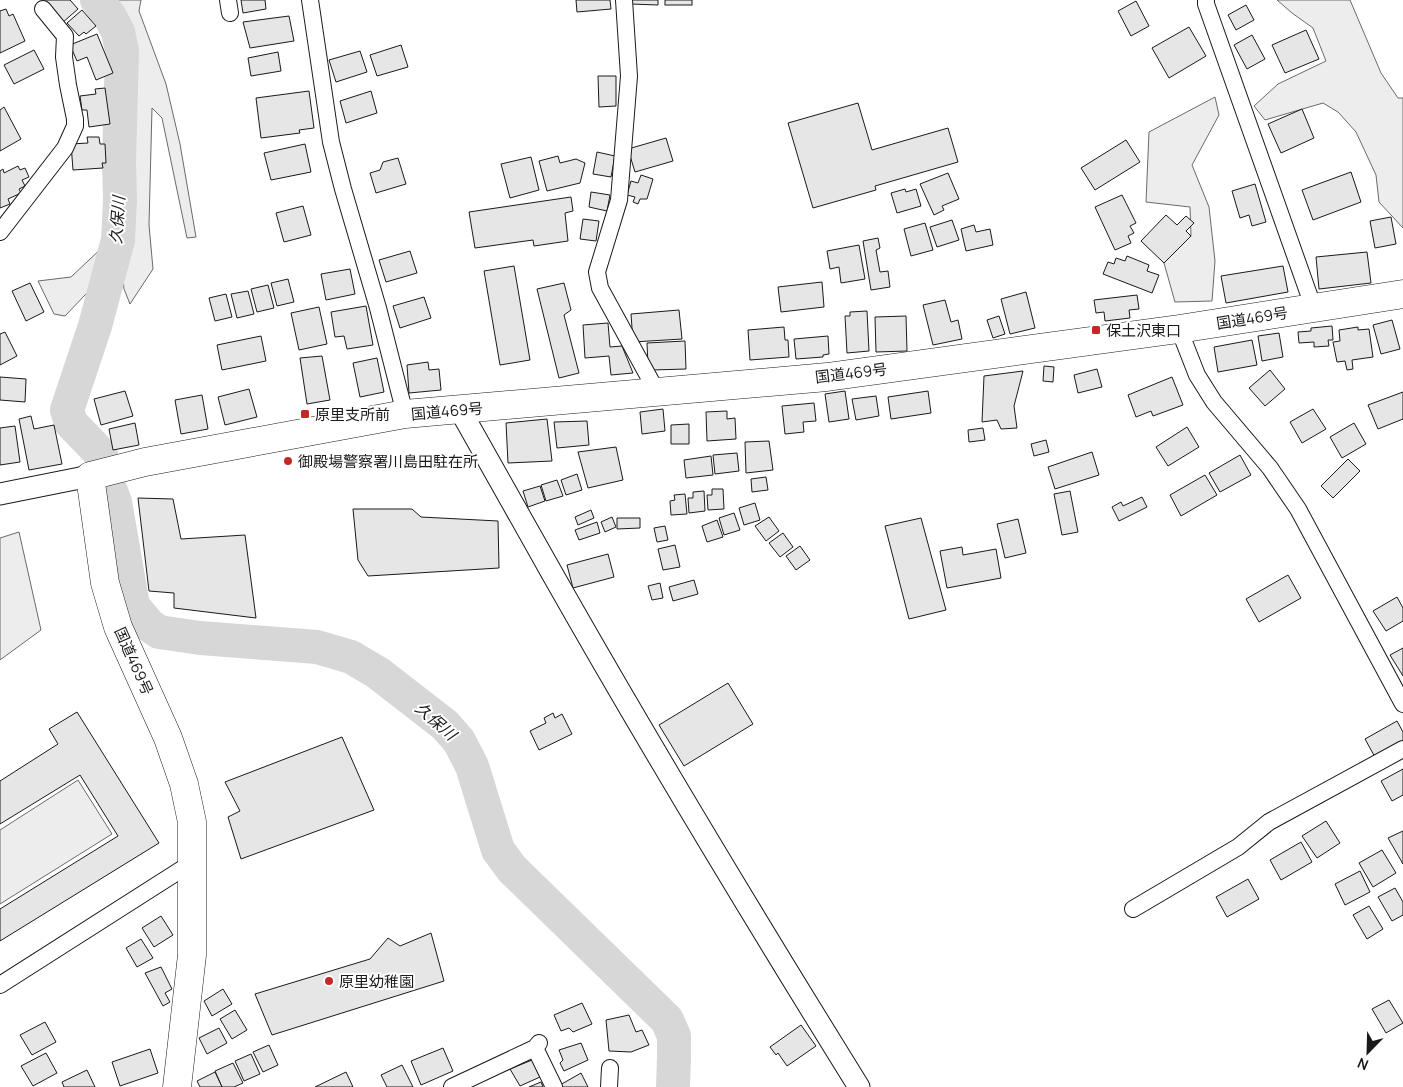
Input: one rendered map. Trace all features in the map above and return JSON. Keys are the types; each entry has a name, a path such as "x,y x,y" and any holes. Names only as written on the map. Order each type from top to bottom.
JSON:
{"highway":[{"name":"国道469号","path":"177,1087 192,955 192,822 184,784 168,738 118,627 105,583 90,476 145,462 405,414 827,377 1179,329 1403,294"}],"street":[{"path":"310,0 331,142 378,308 405,414"},
{"path":"624,0 629,76 619,200 600,261 597,280 657,392"},
{"path":"1206,0 1314,309"},
{"path":"0,232 65,148 75,126 64,57 65,36 43,9"},
{"path":"1179,329 1197,376 1214,402 1270,468 1298,509 1403,704"},
{"path":"460,410 678,790 776,954 859,1087"},
{"path":"0,494 90,476"},
{"path":"1133,909 1238,847 1269,822 1403,749"},
{"path":"0,985 193,862"},
{"path":"452,1087 537,1045 554,1087"},
{"path":"609,1087 610,1068"}],"shaded area":[{"path":"85,0 141,0 139,11 166,84 180,144 196,237 187,238 162,118 152,108 149,225 153,269 130,304 124,289 122,268 87,293 65,316 54,314 38,281 71,277 125,226 128,198 132,66 105,21"},
{"path":"1277,0 1350,0 1381,73 1398,98 1403,98 1403,228 1379,202 1376,175 1356,132 1338,112 1323,103 1265,120 1254,106 1278,84 1326,61 1313,28"},
{"path":"1215,97 1219,115 1192,165 1209,207 1215,261 1212,301 1175,302 1164,263 1191,236 1190,207 1146,202 1149,132"},
{"path":"19,532 41,630 0,660 0,538"},
{"path":"78,780 112,834 0,904 0,830"}],"building":[{"path":"43,0 70,0 78,9 62,23"},
{"path":"241,0 265,0 266,9 243,13"},
{"path":"576,0 610,0 611,9 577,12"},
{"path":"631,0 658,0 658,5 631,4"},
{"path":"665,0 692,0 692,5 665,5"},
{"path":"1136,1 1149,26 1131,36 1118,11"},
{"path":"1246,5 1254,20 1236,30 1228,15"},
{"path":"6,9 9,16 13,14 25,41 0,53 0,11"},
{"path":"82,10 96,26 86,34 84,32 79,36 67,23"},
{"path":"289,16 294,41 250,48 243,22"},
{"path":"1189,27 1206,56 1169,78 1152,48"},
{"path":"1306,30 1319,59 1285,73 1272,45"},
{"path":"97,34 113,73 96,80 87,57 77,61 70,45"},
{"path":"1252,35 1265,59 1247,69 1234,45"},
{"path":"401,45 408,67 377,76 370,55"},
{"path":"34,50 44,69 14,84 4,65"},
{"path":"360,51 367,72 336,82 329,60"},
{"path":"278,52 281,71 251,76 248,58"},
{"path":"598,76 616,76 616,106 599,107"},
{"path":"105,88 110,124 89,127 87,110 82,110 80,96 96,94 95,89"},
{"path":"309,91 314,128 299,130 300,133 261,138 256,98"},
{"path":"371,91 377,113 346,123 340,101"},
{"path":"858,103 872,150 948,128 958,162 875,186 876,190 813,208 788,123"},
{"path":"4,107 21,139 0,151 0,110"},
{"path":"1302,109 1314,138 1281,153 1268,124"},
{"path":"87,137 99,137 100,144 105,144 106,163 102,163 103,168 73,170 71,144 88,143"},
{"path":"666,138 673,161 635,172 628,149"},
{"path":"1126,140 1140,162 1095,190 1081,168"},
{"path":"305,144 311,172 271,180 264,153"},
{"path":"597,152 615,156 611,177 593,174"},
{"path":"558,156 560,163 576,159 585,163 580,183 547,191 539,161"},
{"path":"531,157 539,190 510,198 501,164"},
{"path":"398,158 406,184 376,193 370,173 380,170 383,162"},
{"path":"18,166 20,170 25,168 29,177 22,180 25,186 19,189 21,193 8,199 10,204 0,208 0,171 3,169 4,173"},
{"path":"1351,172 1361,202 1313,220 1302,190"},
{"path":"948,173 959,199 942,206 944,210 934,215 920,184"},
{"path":"641,175 653,179 647,199 640,199 638,204 633,202 635,197 627,195 631,181 638,183"},
{"path":"1255,184 1266,222 1252,226 1249,215 1240,218 1232,191"},
{"path":"905,189 906,192 916,189 921,206 897,213 891,193"},
{"path":"591,192 610,195 607,211 589,207"},
{"path":"1122,195 1136,223 1130,226 1134,233 1128,236 1131,243 1115,250 1095,207"},
{"path":"571,197 573,211 565,213 568,241 534,246 533,240 475,248 469,212"},
{"path":"303,206 311,235 284,242 276,213"},
{"path":"1166,215 1177,225 1186,216 1194,223 1186,231 1191,236 1164,263 1141,241"},
{"path":"1391,217 1396,244 1375,248 1370,221"},
{"path":"583,219 599,221 596,241 580,239"},
{"path":"952,220 959,240 937,247 930,227"},
{"path":"925,223 933,250 911,256 904,229"},
{"path":"974,225 976,232 990,229 993,245 966,251 961,229"},
{"path":"878,238 880,248 876,250 880,272 888,271 890,287 871,290 863,241"},
{"path":"859,245 865,279 841,283 839,267 830,269 827,251"},
{"path":"410,251 417,273 386,282 379,260"},
{"path":"1367,252 1371,283 1319,289 1316,257"},
{"path":"1127,256 1149,265 1147,271 1159,275 1152,293 1103,274 1108,262 1114,264 1116,258 1125,261"},
{"path":"514,266 530,360 500,365 484,271"},
{"path":"1283,266 1288,292 1226,303 1221,276"},
{"path":"350,269 355,294 326,300 321,274"},
{"path":"288,279 294,302 277,306 271,283"},
{"path":"822,282 824,307 781,312 778,287"},
{"path":"30,283 44,312 26,321 12,291"},
{"path":"564,283 571,310 564,315 579,373 559,378 537,289"},
{"path":"268,285 274,308 257,312 251,289"},
{"path":"248,291 254,314 237,318 231,294"},
{"path":"1026,292 1035,328 1010,334 1001,299"},
{"path":"226,294 232,317 215,321 209,298"},
{"path":"1137,295 1139,309 1129,310 1130,318 1105,321 1104,312 1096,313 1094,300"},
{"path":"424,297 431,318 400,328 393,306"},
{"path":"945,300 951,322 958,320 962,339 933,345 923,305"},
{"path":"366,306 373,345 347,349 344,336 335,337 331,312"},
{"path":"319,307 327,344 299,350 291,313"},
{"path":"679,310 682,339 633,342 631,314"},
{"path":"867,311 869,351 847,353 845,316 850,316 850,312"},
{"path":"906,316 907,351 876,352 875,317"},
{"path":"999,316 1005,334 993,338 987,320"},
{"path":"1392,320 1400,349 1381,354 1373,325"},
{"path":"608,323 610,347 622,346 633,373 611,375 609,356 585,358 583,325"},
{"path":"1332,326 1333,340 1328,340 1329,346 1314,347 1314,342 1299,343 1298,332 1311,331 1311,328"},
{"path":"784,327 785,340 788,340 789,357 750,360 748,330"},
{"path":"1358,327 1358,330 1369,329 1373,357 1352,360 1353,369 1347,370 1345,361 1337,362 1333,342 1340,341 1339,330"},
{"path":"5,332 17,356 0,365 0,334"},
{"path":"1279,333 1283,357 1262,361 1258,336"},
{"path":"261,336 266,361 222,370 217,345"},
{"path":"828,336 829,354 823,355 823,357 796,359 794,339"},
{"path":"1252,340 1257,365 1218,372 1214,347"},
{"path":"685,341 686,369 652,370 652,365 648,365 647,343"},
{"path":"322,356 330,400 307,404 300,358"},
{"path":"377,358 384,392 360,397 353,363"},
{"path":"428,362 429,370 439,369 441,390 409,393 407,365"},
{"path":"1044,366 1054,367 1053,382 1043,381"},
{"path":"1097,369 1102,387 1078,393 1074,375"},
{"path":"1270,370 1285,389 1265,406 1249,388"},
{"path":"1023,371 1014,406 1017,428 1001,429 997,420 982,422 984,376"},
{"path":"0,377 26,379 25,402 0,400"},
{"path":"1172,377 1183,405 1153,416 1151,411 1136,417 1128,395"},
{"path":"249,389 257,417 225,425 218,397"},
{"path":"125,391 133,416 101,425 94,399"},
{"path":"845,391 849,419 829,422 825,394"},
{"path":"928,391 931,413 891,419 888,397"},
{"path":"1403,392 1403,419 1378,429 1368,405"},
{"path":"202,395 208,429 181,434 175,400"},
{"path":"876,396 879,416 856,420 852,399"},
{"path":"814,403 816,421 803,422 804,432 785,434 782,406"},
{"path":"663,409 665,431 642,434 640,412"},
{"path":"1313,409 1326,429 1302,443 1290,422"},
{"path":"727,411 727,419 735,418 736,439 707,441 706,412"},
{"path":"31,416 34,429 54,425 62,464 29,470 19,419"},
{"path":"547,419 552,461 508,463 506,423"},
{"path":"587,421 589,445 557,448 554,422"},
{"path":"135,423 139,445 113,450 109,429"},
{"path":"1354,423 1366,444 1342,458 1330,437"},
{"path":"689,424 689,444 671,444 671,425"},
{"path":"15,426 20,462 0,465 0,428"},
{"path":"1187,427 1199,447 1168,466 1156,447"},
{"path":"983,428 985,440 969,442 968,430"},
{"path":"1046,440 1049,452 1034,456 1031,444"},
{"path":"769,441 773,470 746,473 745,442"},
{"path":"616,447 623,480 588,488 578,452"},
{"path":"1092,452 1099,475 1055,489 1048,467"},
{"path":"737,453 739,471 715,474 713,455"},
{"path":"1240,455 1251,475 1220,492 1209,473"},
{"path":"711,456 713,475 686,478 684,460"},
{"path":"1348,459 1360,471 1333,498 1321,486"},
{"path":"577,474 582,490 566,495 561,480"},
{"path":"1205,475 1217,495 1181,516 1170,495"},
{"path":"766,477 768,490 752,492 751,479"},
{"path":"557,480 563,496 546,501 541,485"},
{"path":"540,486 545,501 528,507 523,491"},
{"path":"712,489 723,489 724,509 708,510 707,495 712,495"},
{"path":"704,491 705,511 689,513 688,498 693,498 693,492"},
{"path":"1070,491 1078,532 1062,535 1054,494"},
{"path":"685,494 687,514 671,515 670,501 675,500 674,495"},
{"path":"1142,497 1147,507 1119,521 1112,507 1121,502 1123,506"},
{"path":"138,498 173,499 181,539 245,535 256,618 174,608 174,593 149,591"},
{"path":"755,503 760,520 744,525 739,508"},
{"path":"353,509 412,509 421,517 498,521 499,568 368,576 358,560"},
{"path":"591,510 594,518 578,525 575,517"},
{"path":"734,513 740,530 724,535 719,518"},
{"path":"612,517 616,527 605,532 601,522"},
{"path":"769,517 779,531 766,541 755,526"},
{"path":"617,518 640,518 640,528 617,529"},
{"path":"921,518 946,610 909,619 885,526"},
{"path":"1018,519 1026,553 1005,558 997,524"},
{"path":"717,520 723,537 707,542 702,526"},
{"path":"597,522 600,533 579,540 575,530"},
{"path":"665,526 668,540 657,542 654,528"},
{"path":"783,533 793,547 780,557 769,543"},
{"path":"675,545 680,567 663,570 658,549"},
{"path":"800,546 810,560 796,570 786,556"},
{"path":"962,547 963,555 996,549 1001,578 947,588 940,551"},
{"path":"608,554 614,577 573,588 567,565"},
{"path":"1288,575 1301,598 1259,622 1246,599"},
{"path":"694,580 698,594 673,601 669,587"},
{"path":"660,583 663,598 652,600 648,586"},
{"path":"1397,597 1403,608 1403,621 1386,631 1373,611"},
{"path":"1403,648 1403,676 1390,655"},
{"path":"728,683 753,724 684,766 659,725"},
{"path":"77,712 159,843 0,941 0,909 118,836 80,775 0,824 0,781 58,744 49,729"},
{"path":"553,713 555,718 562,714 572,734 539,750 530,731 546,723 544,718"},
{"path":"1397,721 1403,732 1403,744 1376,759 1365,739"},
{"path":"342,737 374,810 241,859 228,817 240,811 225,782"},
{"path":"1403,769 1403,795 1392,801 1381,781"},
{"path":"1326,821 1340,843 1317,858 1302,836"},
{"path":"1403,831 1403,864 1388,838"},
{"path":"1301,842 1312,862 1281,880 1270,860"},
{"path":"1382,850 1396,873 1373,887 1359,863"},
{"path":"1360,871 1370,892 1345,905 1335,884"},
{"path":"1248,879 1259,899 1227,917 1216,897"},
{"path":"1395,888 1403,902 1403,915 1392,921 1378,897"},
{"path":"1369,906 1383,929 1367,939 1353,915"},
{"path":"161,916 173,935 154,947 142,928"},
{"path":"431,933 444,981 272,1035 255,994 370,959 388,938 400,946"},
{"path":"141,939 153,958 137,967 126,948"},
{"path":"161,967 172,989 165,993 170,1002 163,1006 145,973"},
{"path":"223,989 232,1004 212,1016 204,1001"},
{"path":"1389,1000 1403,1023 1386,1033 1372,1009"},
{"path":"582,1003 592,1024 573,1032 569,1028 561,1031 554,1015"},
{"path":"235,1010 247,1030 232,1039 220,1019"},
{"path":"629,1015 636,1032 642,1030 649,1045 631,1052 609,1051 606,1020"},
{"path":"45,1022 56,1042 32,1055 20,1035"},
{"path":"801,1025 816,1046 787,1066 778,1053 776,1055 770,1047"},
{"path":"219,1028 227,1043 207,1054 199,1038"},
{"path":"581,1043 588,1060 564,1071 560,1063 563,1060 559,1050"},
{"path":"269,1045 278,1065 263,1072 253,1052"},
{"path":"443,1048 453,1071 421,1085 411,1061"},
{"path":"150,1049 158,1073 120,1086 112,1062"},
{"path":"46,1053 57,1073 33,1086 21,1066"},
{"path":"251,1054 260,1074 244,1081 235,1061"},
{"path":"532,1060 540,1077 520,1086 510,1069"},
{"path":"233,1063 243,1083 234,1087 222,1087 215,1071"},
{"path":"402,1065 413,1087 387,1087 381,1075"},
{"path":"87,1070 95,1087 64,1087 62,1082"},
{"path":"215,1072 222,1087 200,1087 197,1081"},
{"path":"346,1072 353,1087 315,1087"},
{"path":"581,1073 588,1087 562,1087 560,1085"},
{"path":"541,1082 543,1087 529,1087"}],"waterway":[{"name":"久保川","path":"97,0 109,15 118,32 122,51 118,240 95,326 67,410 71,423 101,456"},
{"name":"久保川","path":"111,491 115,502 133,606 149,625 159,632 200,638 317,647 351,657 378,673 445,725 459,741 472,766 498,850 512,869 667,1020 674,1036 673,1087"}],"place":[{"name":"保土沢東口","path":"1096,330"},
{"name":"原里支所前","path":"305,414"},
{"name":"御殿場警察署川島田駐在所","path":"288,461"},
{"name":"原里幼稚園","path":"329,981"}]}
